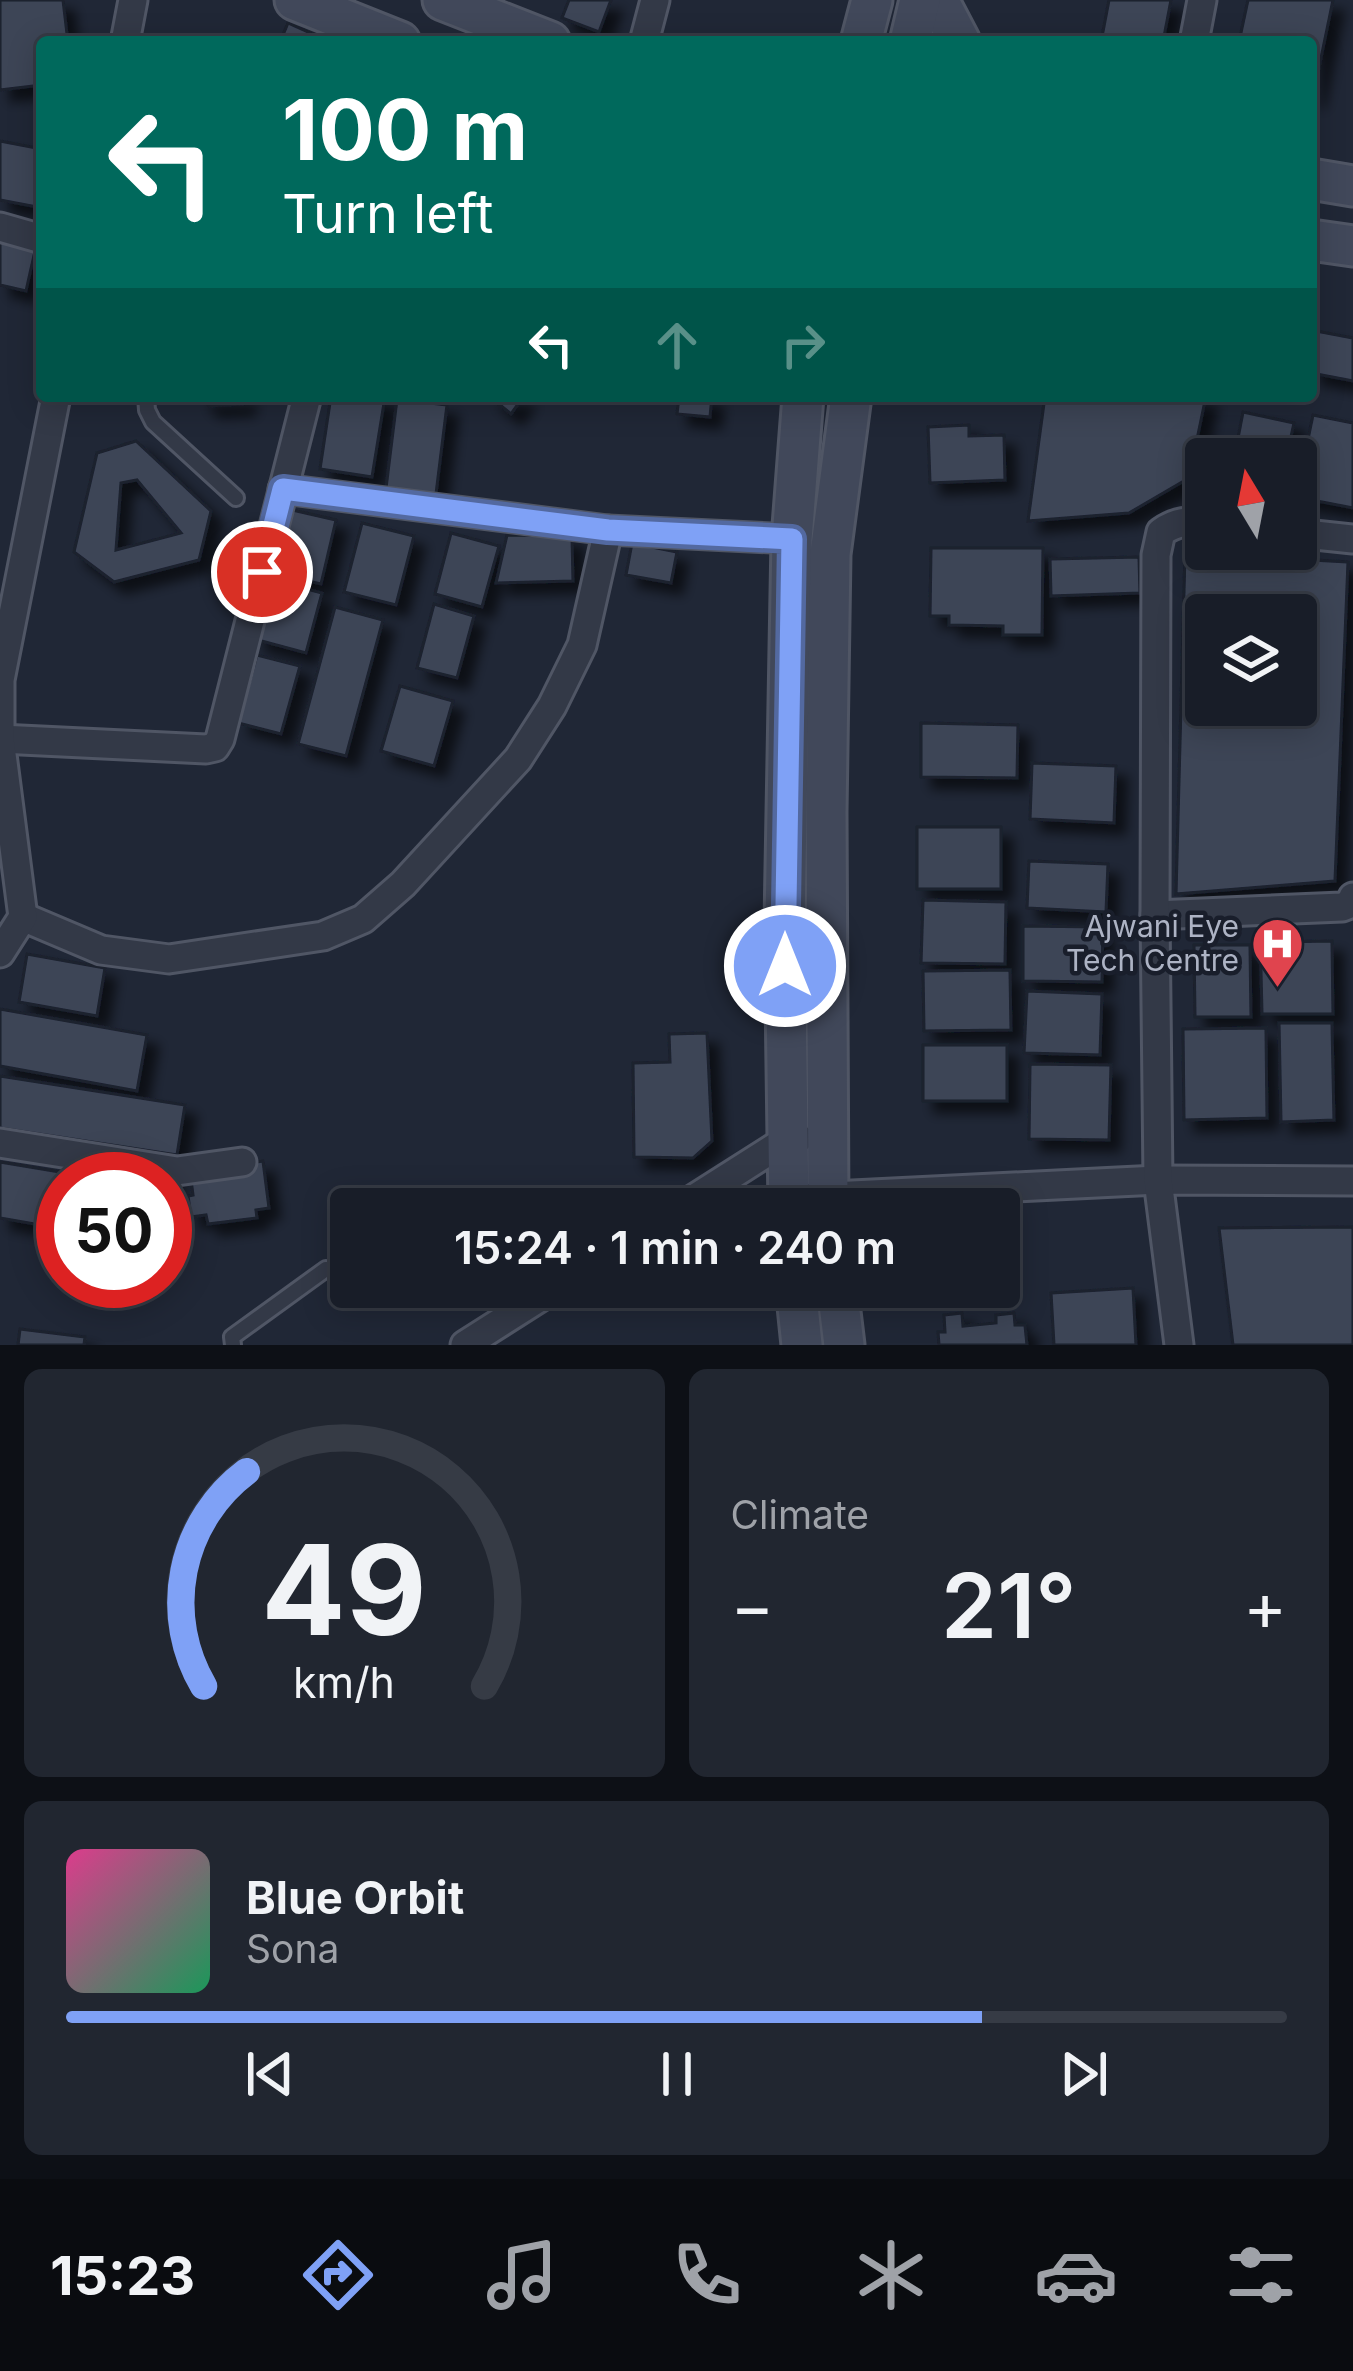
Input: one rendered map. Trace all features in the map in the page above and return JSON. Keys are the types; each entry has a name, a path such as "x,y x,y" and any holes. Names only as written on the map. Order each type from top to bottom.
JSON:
{"main road":[{"path":"295,0 385,36"},
{"path":"443,0 535,36"},
{"path":"863,36 872,0"},
{"path":"911,36 920,0"},
{"path":"938,0 957,36"},
{"path":"1317,180 1353,186"},
{"path":"1317,241 1353,246"},
{"path":"803,402 792,539 785,923 788,1139 803,1188"},
{"path":"812,1188 827,1137 830,554 849,402"},
{"path":"798,1308 802,1345"},
{"path":"840,1308 844,1345"}],"street":[{"path":"126,36 133,0"},
{"path":"646,36 655,0"},
{"path":"1195,36 1202,0"},
{"path":"0,227 36,237"},
{"path":"0,953 22,916 6,837 0,680 55,402"},
{"path":"0,739 215,747 306,402"},
{"path":"283,489 608,530 792,539"},
{"path":"1179,1345 1158,1180 1156,555 1162,532 1185,522"},
{"path":"22,916 100,950 169,959 323,936 363,919 403,884 518,759 552,706 582,645 608,530"},
{"path":"1317,535 1353,539"},
{"path":"1155,915 1342,907 1353,897"},
{"path":"711,1188 788,1139 827,1137"},
{"path":"0,1143 177,1171 242,1162"},
{"path":"1020,1189 1158,1180 1353,1181"},
{"path":"465,1345 523,1308"}],"lane":[{"path":"146,402 153,422 236,498"},
{"path":"233,1345 232,1336 326,1269"}],"building":[{"path":"0,0 63,0 67,36 36,36 36,86 0,90"},
{"path":"569,0 611,0 599,32 562,18"},
{"path":"1109,0 1171,0 1164,36 1102,36"},
{"path":"1248,0 1333,0 1317,78 1317,36 1240,36"},
{"path":"288,23 317,36 283,36"},
{"path":"0,141 36,148 36,207 0,200"},
{"path":"0,235 36,242 26,291 0,285"},
{"path":"1317,331 1353,338 1353,381 1317,374"},
{"path":"205,402 244,402 243,404 209,406"},
{"path":"330,402 384,402 372,477 320,469"},
{"path":"397,402 447,405 436,494 386,488"},
{"path":"496,402 520,402 511,414"},
{"path":"678,402 711,402 710,417 677,414"},
{"path":"1044,402 1205,402 1197,438 1185,438 1185,480 1129,513 1028,521"},
{"path":"1243,412 1294,423 1291,438 1238,438"},
{"path":"1313,415 1353,423 1353,508 1317,501 1317,438 1308,438"},
{"path":"969,425 969,436 1004,435 1005,480 930,483 928,427"},
{"path":"136,441 211,511 199,560 114,582 74,552 97,453","holes":["137,480 181,533 116,550 121,483"]},
{"path":"288,509 336,520 321,584 273,573"},
{"path":"362,523 414,536 396,605 344,592"},
{"path":"451,533 499,546 482,607 435,594"},
{"path":"507,535 572,536 573,581 496,583"},
{"path":"632,543 677,552 671,583 626,575"},
{"path":"931,548 1043,548 1042,635 1003,635 1003,626 949,625 949,616 930,616"},
{"path":"1185,553 1185,570 1317,570 1317,560 1348,562 1335,881 1176,894"},
{"path":"1139,557 1140,593 1051,596 1050,559"},
{"path":"270,579 322,593 306,653 254,639"},
{"path":"434,604 474,616 457,678 417,668"},
{"path":"335,607 383,620 346,756 298,744"},
{"path":"257,655 300,666 281,734 238,723"},
{"path":"400,686 453,701 434,766 381,751"},
{"path":"921,723 1018,725 1017,778 921,777"},
{"path":"1032,763 1116,766 1114,823 1030,819"},
{"path":"917,827 1001,827 1001,889 917,889"},
{"path":"1029,861 1108,864 1106,912 1027,908"},
{"path":"923,900 1006,902 1005,964 921,963"},
{"path":"1023,926 1103,927 1102,982 1023,981"},
{"path":"1260,932 1272,932 1273,942 1332,941 1333,1014 1262,1014"},
{"path":"1194,945 1250,945 1251,1017 1195,1017"},
{"path":"27,954 105,968 97,1016 19,1002"},
{"path":"1010,970 1011,1030 924,1031 923,971"},
{"path":"1027,991 1102,994 1100,1055 1024,1053"},
{"path":"0,1009 147,1035 137,1091 0,1066"},
{"path":"1279,1023 1332,1023 1334,1120 1281,1122"},
{"path":"1266,1028 1267,1118 1184,1120 1183,1029"},
{"path":"707,1033 712,1141 693,1158 634,1157 633,1063 670,1062 669,1034"},
{"path":"923,1045 1007,1045 1007,1101 923,1101"},
{"path":"1030,1064 1111,1065 1109,1140 1029,1139"},
{"path":"0,1076 185,1105 177,1152 0,1128"},
{"path":"263,1161 269,1208 256,1210 257,1218 208,1224 206,1215 192,1217 192,1172"},
{"path":"0,1162 36,1168 36,1224 0,1218"},
{"path":"1353,1227 1353,1345 1233,1345 1219,1228"},
{"path":"1133,1288 1136,1345 1054,1345 1051,1293"},
{"path":"962,1313 963,1326 996,1323 996,1315 1014,1313 1015,1325 1025,1325 1027,1345 939,1345 938,1332 945,1332 944,1315"},
{"path":"20,1329 85,1337 84,1345 18,1345"}],"place":[{"name":"Ajwani Eye Tech Centre","path":"1278,990"}],"route":[{"path":"262,572 283,489 608,530 792,539 785,966"}]}
